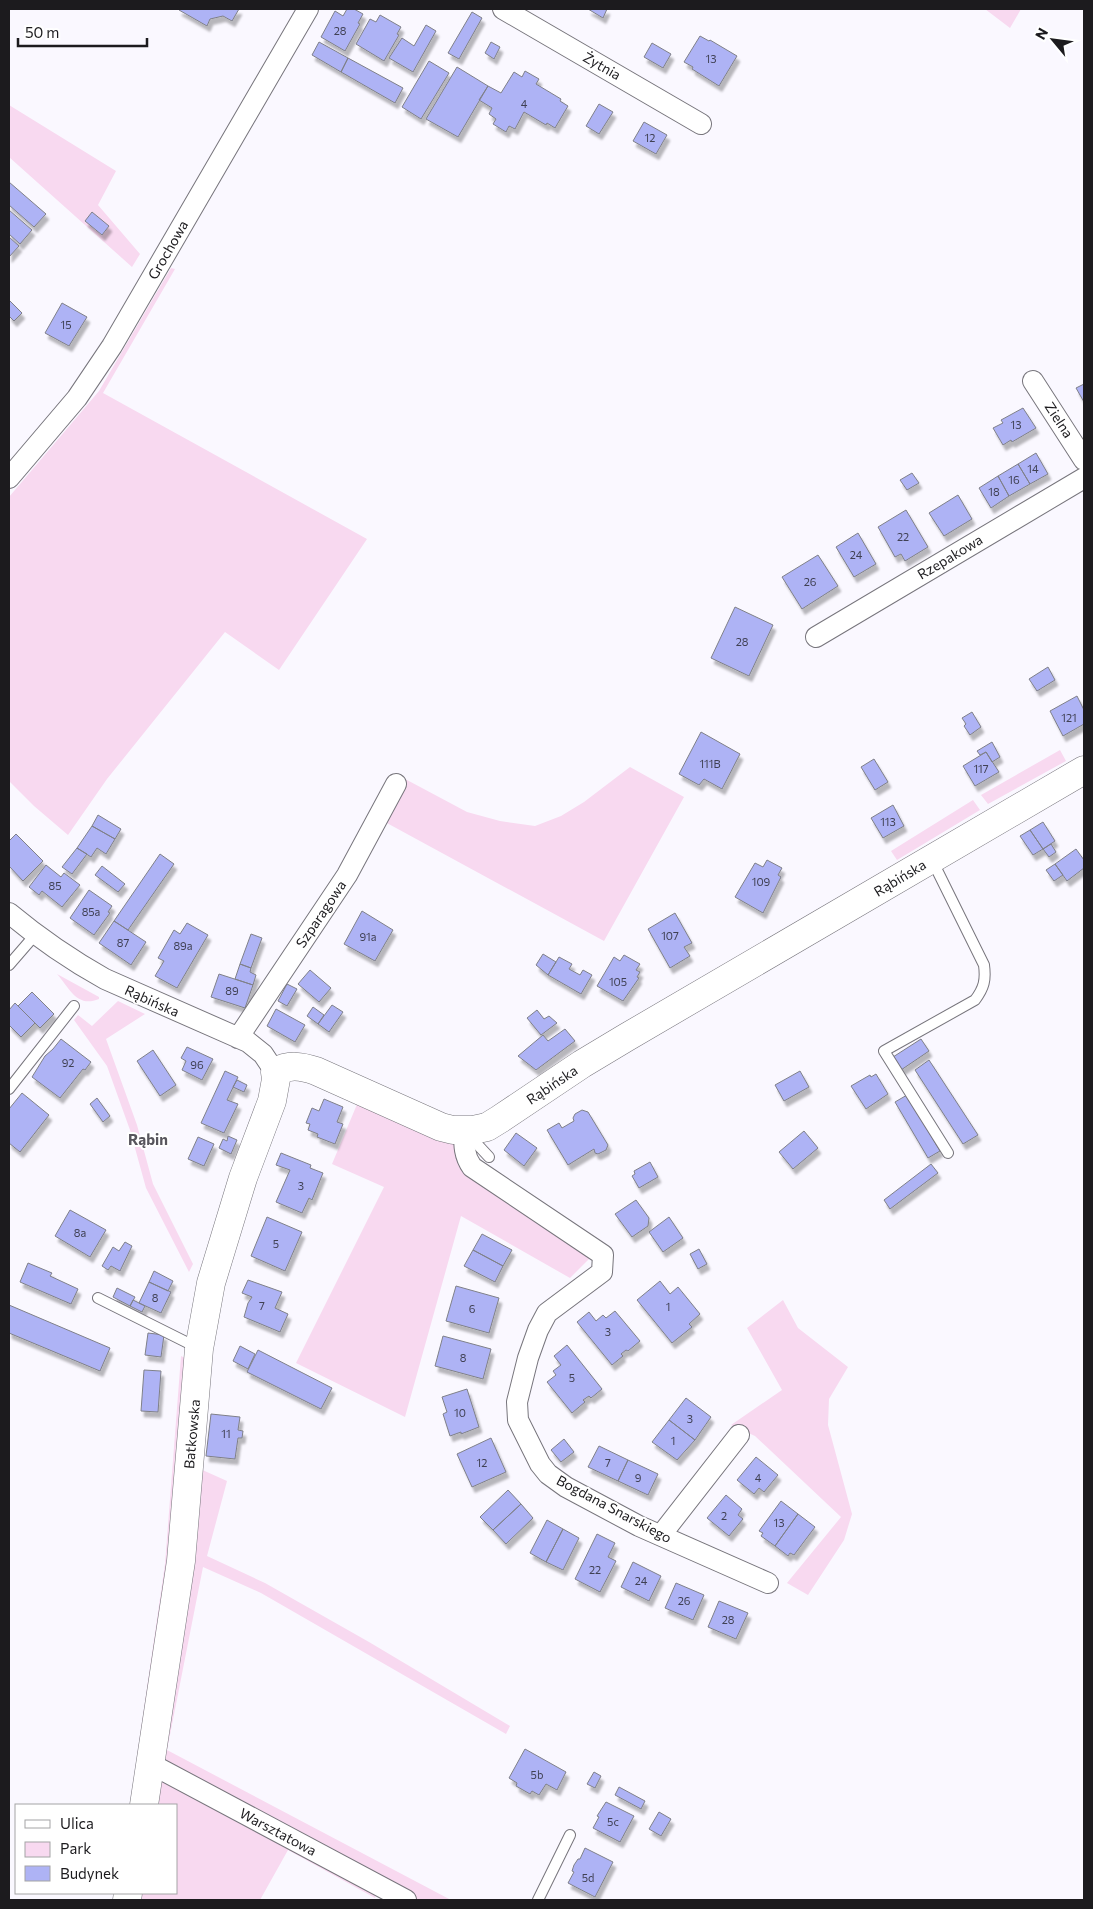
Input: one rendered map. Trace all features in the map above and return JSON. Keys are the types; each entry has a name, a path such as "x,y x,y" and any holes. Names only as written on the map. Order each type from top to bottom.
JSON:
{"street":[{"name":"Grochowa","path":"9,478 77,398 112,346 308,9"},
{"name":"Żytnia","path":"503,9 701,124"},
{"name":"Zielna","path":"1033,381 1084,460"},
{"name":"Rzepakowa","path":"816,637 1084,478"},
{"name":"Rąbińska","path":"469,1131 487,1126 500,1119 582,1064 1084,770"},
{"name":"Szparagowa","path":"238,1038 347,875 396,784"},
{"name":"Rąbińska","path":"9,913 35,935 105,979 258,1048 269,1060 275,1072"},
{"path":"275,1072 285,1067 294,1066 316,1071 441,1127 469,1131"},
{"name":"Batkowska","path":"144,1804 181,1560 199,1349 211,1283 243,1178 272,1101 276,1079 275,1072"},
{"name":"Bogdana Snarskiego","path":"469,1131 466,1154 467,1160 472,1167 604,1255 602,1272 547,1312 528,1358 517,1402 518,1420 540,1464 548,1474 566,1487 661,1535 768,1583"},
{"path":"661,1535 739,1435"},
{"name":"Warsztatowa","path":"151,1764 406,1900"}],"lane":[{"path":"932,859 984,965 986,979 982,991 975,1000 884,1051 948,1152"},
{"path":"9,965 35,935"},
{"path":"9,1089 74,1006"},
{"path":"469,1131 476,1143 489,1157"},
{"path":"98,1298 199,1349"},
{"path":"538,1900 570,1835"}],"green space":[{"path":"985,9 1021,9 1010,28"},
{"path":"9,105 116,171 98,205 140,254 132,267 9,157"},
{"path":"171,268 175,269 103,393 367,539 279,670 225,632 107,779 68,835 34,806 9,781 9,497 99,391"},
{"path":"1060,750 1066,761 988,804 981,795"},
{"path":"630,767 684,797 604,941 385,822 345,864 393,774 467,812 500,821 535,826 561,816 584,802"},
{"path":"973,800 980,810 897,860 891,851"},
{"path":"57,974 99,997 99,999 85,1001 79,999"},
{"path":"118,1001 145,1014 106,1039 137,1125 153,1184 193,1264 189,1272 146,1188 130,1130 107,1066 74,1020 78,1015 92,1026"},
{"path":"358,1102 454,1139 593,1255 570,1278 461,1216 405,1417 296,1363 384,1187 332,1164"},
{"path":"783,1300 798,1328 848,1367 829,1399 828,1425 852,1514 844,1540 808,1595 787,1583 841,1517 755,1436 731,1425 782,1390 747,1328"},
{"path":"181,1356 191,1361 174,1560 137,1804 130,1804 165,1564"},
{"path":"198,1468 227,1481 207,1556 265,1583 510,1726 506,1734 261,1593 203,1567 167,1750 451,1900 419,1900 159,1761"},
{"path":"158,1778 377,1891 375,1898 288,1850 260,1900 136,1900 138,1894 178,1894 178,1804 153,1804"}],"building":[{"path":"179,9 239,9 232,21 223,16 210,19 207,26"},
{"path":"347,9 354,9 363,14 358,23 360,24 345,51 321,37 335,11 343,16"},
{"path":"588,9 607,9 603,18"},
{"path":"472,12 482,18 459,59 448,53"},
{"path":"380,15 401,27 397,34 399,35 384,61 356,44 370,19 376,22"},
{"path":"426,25 436,31 413,72 389,58 402,38 414,46"},
{"path":"700,36 737,56 719,86 684,62"},
{"path":"319,42 348,58 341,72 312,55"},
{"path":"491,42 500,47 494,59 485,53"},
{"path":"652,43 671,54 663,68 644,57"},
{"path":"348,58 403,88 395,103 341,72"},
{"path":"429,61 449,73 421,119 402,107"},
{"path":"457,67 488,86 458,137 426,119"},
{"path":"525,71 539,79 536,84 561,99 560,101 568,106 555,128 524,112 515,129 509,126 506,132 493,124 496,119 489,114 492,108 479,100 488,86 501,93 514,72 522,77"},
{"path":"599,104 613,112 599,134 586,126"},
{"path":"644,122 667,135 656,154 633,141"},
{"path":"9,182 46,214 34,227 9,205"},
{"path":"9,210 32,230 20,244 9,234"},
{"path":"92,212 109,226 102,235 85,221"},
{"path":"9,237 19,246 9,257"},
{"path":"9,300 22,313 14,321 9,316"},
{"path":"62,303 87,317 69,346 45,333"},
{"path":"1084,384 1084,402 1076,388"},
{"path":"1023,408 1036,428 1003,445 993,428 1003,423 1001,420"},
{"path":"1036,453 1048,474 1030,484 1018,464"},
{"path":"1018,464 1030,484 1009,496 998,476"},
{"path":"912,473 919,483 907,490 900,480"},
{"path":"998,476 1009,496 991,508 979,488"},
{"path":"958,495 972,519 944,536 929,513"},
{"path":"906,510 928,547 905,561 901,554 895,557 878,527"},
{"path":"858,533 876,564 854,577 836,547"},
{"path":"818,555 838,586 802,609 782,577"},
{"path":"735,607 773,625 749,676 711,658"},
{"path":"1048,667 1055,680 1037,691 1029,679"},
{"path":"1077,696 1084,710 1084,724 1063,736 1050,711"},
{"path":"972,712 981,727 970,735 964,726 966,724 962,718"},
{"path":"701,732 740,754 722,789 704,779 699,785 679,774"},
{"path":"992,742 1000,757 992,762 986,752 980,755 977,751"},
{"path":"986,752 999,772 975,786 963,766"},
{"path":"874,759 888,782 875,790 861,767"},
{"path":"893,805 904,826 883,838 871,818"},
{"path":"98,815 121,829 115,839 92,826"},
{"path":"1043,822 1055,841 1043,849 1030,830"},
{"path":"92,826 115,839 106,854 97,848 91,857 77,848"},
{"path":"1030,830 1043,849 1033,855 1020,836"},
{"path":"16,834 43,861 23,881 9,866 9,841"},
{"path":"1051,844 1056,852 1049,857 1043,849"},
{"path":"77,848 87,854 72,874 62,867"},
{"path":"1076,849 1084,860 1084,868 1067,881 1055,864"},
{"path":"160,854 174,864 128,930 114,921"},
{"path":"767,860 782,868 778,875 781,877 763,913 735,897 755,863 763,867"},
{"path":"1055,864 1063,875 1054,881 1046,870"},
{"path":"46,865 61,877 64,873 80,885 62,907 42,891 39,895 29,887"},
{"path":"102,866 125,884 118,892 95,875"},
{"path":"89,890 112,906 108,912 110,913 94,935 70,918"},
{"path":"362,911 393,930 375,961 344,944"},
{"path":"675,913 692,943 684,947 690,956 670,968 648,929"},
{"path":"114,921 146,942 131,965 99,943"},
{"path":"187,923 208,935 177,988 155,976 164,961 158,958 174,930 180,934"},
{"path":"251,934 262,938 251,968 240,964"},
{"path":"543,954 556,962 548,975 536,965"},
{"path":"624,955 640,964 636,970 640,972 637,977 639,978 623,1001 597,986 614,957 620,961"},
{"path":"559,957 572,964 569,969 580,975 583,970 592,975 581,994 548,975"},
{"path":"240,964 251,968 250,972 256,975 253,985 235,979"},
{"path":"310,970 331,988 319,1002 298,984"},
{"path":"219,974 253,985 245,1008 211,997"},
{"path":"287,984 297,989 287,1006 278,1001"},
{"path":"32,992 54,1014 40,1028 18,1006"},
{"path":"15,1003 35,1023 21,1037 9,1025 9,1010"},
{"path":"332,1005 343,1012 329,1032 318,1024"},
{"path":"313,1007 324,1015 318,1024 307,1016"},
{"path":"276,1009 305,1025 295,1042 267,1026"},
{"path":"537,1010 544,1019 549,1016 557,1023 541,1035 527,1018"},
{"path":"565,1029 575,1041 536,1070 518,1056 543,1035 548,1041"},
{"path":"61,1039 91,1062 60,1098 32,1077 45,1056"},
{"path":"921,1039 929,1051 901,1070 893,1057"},
{"path":"187,1047 213,1059 202,1080 182,1070 186,1061 181,1058"},
{"path":"153,1050 176,1085 160,1096 137,1061"},
{"path":"929,1060 978,1135 963,1144 915,1070"},
{"path":"225,1071 238,1077 227,1100 238,1104 224,1133 201,1123"},
{"path":"800,1071 809,1087 784,1101 775,1085"},
{"path":"876,1074 888,1094 866,1109 851,1086 870,1075 871,1077"},
{"path":"237,1080 247,1085 244,1092 233,1087"},
{"path":"22,1093 49,1115 20,1152 9,1143 9,1109"},
{"path":"907,1095 940,1151 928,1158 895,1102"},
{"path":"97,1098 110,1116 103,1122 90,1104"},
{"path":"324,1099 343,1107 337,1122 343,1124 335,1144 317,1137 318,1134 308,1130 310,1124 306,1123 312,1108 319,1111"},
{"path":"582,1110 588,1112 608,1145 606,1150 598,1154 595,1153 594,1149 568,1165 547,1130 559,1123 562,1128 574,1121 575,1114"},
{"path":"804,1131 818,1148 793,1169 779,1152"},
{"path":"516,1133 537,1148 524,1166 504,1150"},
{"path":"228,1136 237,1140 231,1154 219,1148 223,1139 227,1141"},
{"path":"198,1137 214,1144 204,1166 188,1159"},
{"path":"281,1153 311,1165 310,1168 323,1173 312,1200 309,1198 302,1213 276,1202 290,1170 276,1165"},
{"path":"650,1162 658,1177 639,1188 632,1176 635,1174 634,1171"},
{"path":"931,1164 938,1173 890,1209 884,1200"},
{"path":"636,1200 649,1218 648,1226 632,1237 615,1214"},
{"path":"70,1210 106,1230 90,1257 55,1236"},
{"path":"267,1217 302,1232 285,1271 251,1256"},
{"path":"669,1217 683,1238 663,1252 649,1232"},
{"path":"482,1234 512,1250 503,1266 473,1250"},
{"path":"125,1242 132,1246 120,1271 111,1266 108,1270 102,1266 113,1247 119,1251"},
{"path":"699,1249 707,1264 698,1269 690,1254"},
{"path":"473,1250 503,1266 495,1282 464,1266"},
{"path":"28,1263 52,1273 50,1276 78,1289 71,1304 20,1282"},
{"path":"154,1271 173,1281 168,1291 149,1282"},
{"path":"248,1280 282,1292 275,1308 288,1314 280,1332 244,1317 252,1297 242,1293"},
{"path":"660,1281 670,1294 678,1287 700,1314 689,1324 692,1327 672,1343 637,1300"},
{"path":"149,1282 171,1292 161,1313 139,1303"},
{"path":"456,1286 499,1298 489,1333 446,1321"},
{"path":"117,1288 135,1297 130,1306 113,1297"},
{"path":"133,1300 145,1306 142,1312 130,1306"},
{"path":"9,1305 110,1348 100,1371 9,1333"},
{"path":"615,1311 640,1341 621,1354 623,1356 612,1365 577,1322 589,1312 596,1321 603,1315 606,1318"},
{"path":"148,1333 164,1335 161,1357 145,1355"},
{"path":"443,1336 491,1349 483,1379 435,1366"},
{"path":"567,1345 602,1389 591,1398 589,1396 583,1400 585,1402 572,1413 547,1382 556,1375 553,1371 561,1365 554,1356"},
{"path":"240,1346 255,1354 248,1369 233,1361"},
{"path":"258,1350 332,1388 321,1409 247,1372"},
{"path":"144,1370 161,1371 158,1412 141,1411"},
{"path":"467,1389 479,1427 450,1436 443,1414 447,1412 442,1397"},
{"path":"686,1398 711,1417 695,1440 669,1420"},
{"path":"211,1414 240,1417 238,1430 243,1431 242,1438 238,1438 235,1459 206,1456"},
{"path":"669,1420 695,1440 677,1460 652,1442"},
{"path":"491,1438 506,1472 472,1487 457,1454"},
{"path":"564,1439 574,1452 561,1462 551,1450"},
{"path":"599,1446 628,1460 618,1481 588,1467"},
{"path":"756,1457 778,1475 764,1492 759,1488 754,1494 737,1480"},
{"path":"628,1460 658,1474 648,1495 618,1481"},
{"path":"508,1490 521,1504 493,1530 480,1517"},
{"path":"726,1495 742,1509 738,1515 743,1519 729,1536 707,1518"},
{"path":"781,1501 798,1514 775,1546 761,1536 763,1533 759,1531"},
{"path":"521,1504 533,1518 506,1544 493,1530"},
{"path":"798,1514 815,1527 794,1555 790,1553 788,1556 775,1546"},
{"path":"547,1520 563,1529 546,1562 530,1553"},
{"path":"563,1529 579,1538 563,1570 546,1562"},
{"path":"597,1534 615,1543 608,1557 616,1561 600,1592 575,1579"},
{"path":"633,1562 661,1576 649,1601 621,1587"},
{"path":"676,1583 704,1595 693,1620 665,1608"},
{"path":"719,1601 748,1613 736,1639 708,1627"},
{"path":"525,1749 566,1772 557,1790 546,1784 539,1795 532,1791 530,1794 516,1786 517,1783 509,1778"},
{"path":"594,1772 601,1776 595,1788 587,1784"},
{"path":"619,1787 645,1801 641,1809 615,1795"},
{"path":"606,1802 634,1816 620,1842 593,1828 599,1817 597,1816"},
{"path":"659,1812 671,1819 661,1836 649,1829"},
{"path":"585,1848 613,1862 595,1897 568,1883 574,1872 572,1871 574,1865 580,1859"}],"district":[{"name":"Rąbin","path":"148,1140"}]}
